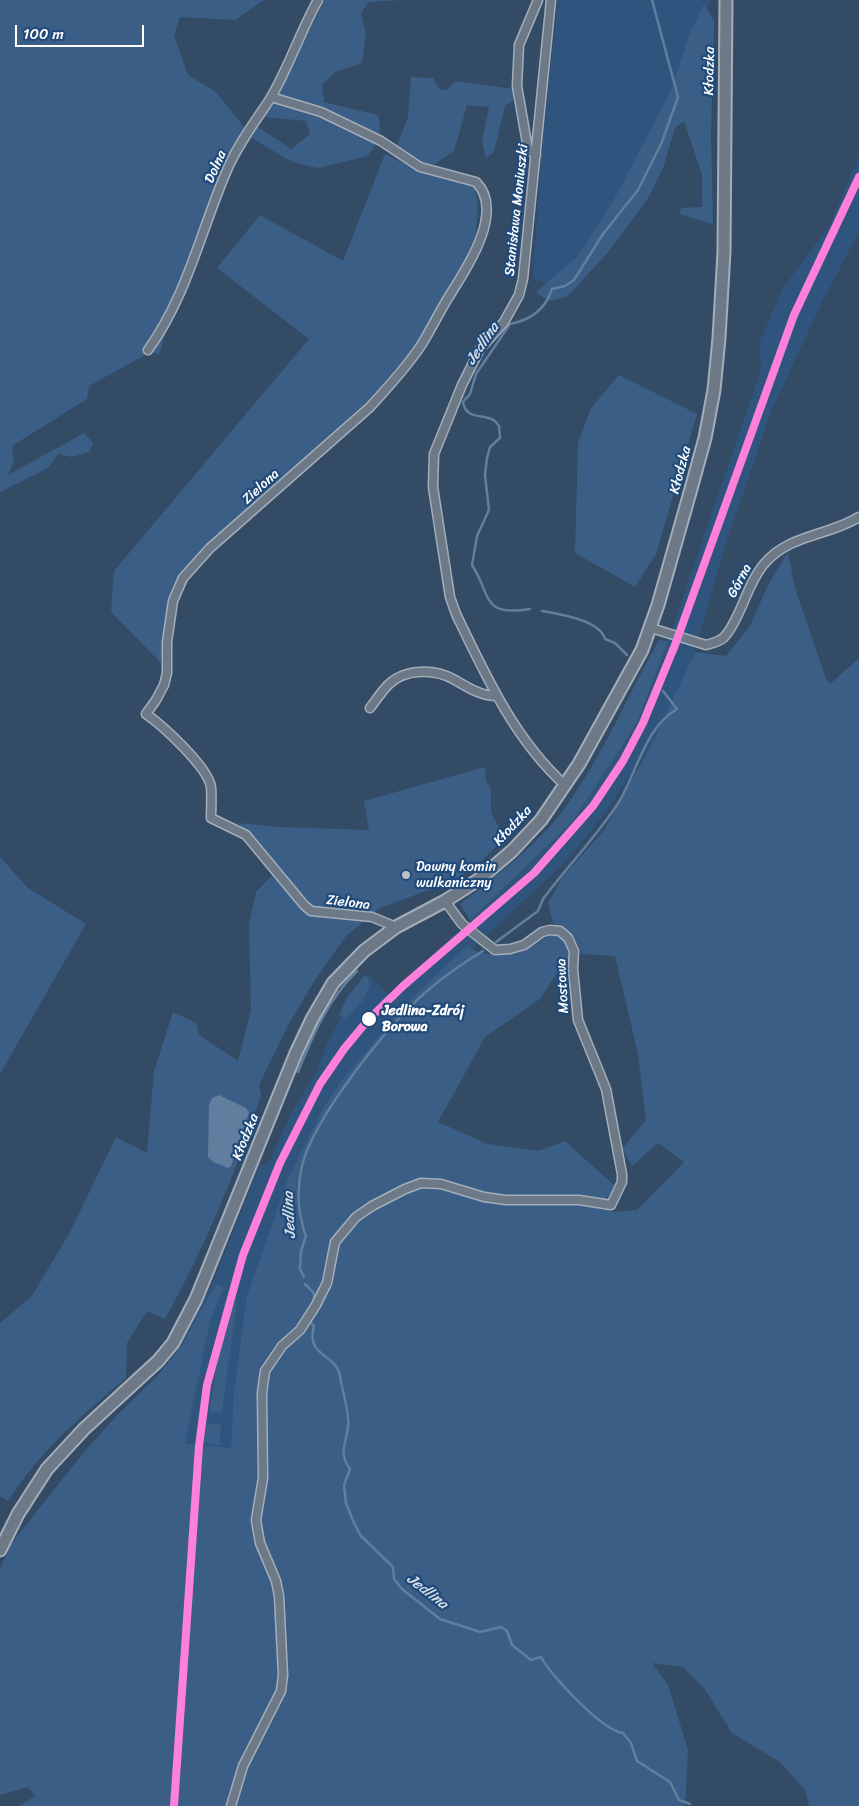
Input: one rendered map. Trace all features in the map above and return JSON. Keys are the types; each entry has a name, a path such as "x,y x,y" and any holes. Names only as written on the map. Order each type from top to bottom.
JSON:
{"main road":[{"name":"Kłodzka","path":"0,1550 18,1514 47,1469 84,1429 158,1361 173,1342 196,1299 312,1019 333,983 364,951 396,927 445,901 478,880 512,851 541,820 565,785 628,680 651,628 705,438 714,390 724,252 726,4"}],"street":[{"name":"Dolna","path":"148,350 158,336 184,288 196,247 227,169 270,97 318,0"},
{"path":"536,155 528,149 517,86 519,45 538,0"},
{"name":"Stanisława Moniuszki","path":"550,0 524,270 519,295 504,322 480,350 466,378 434,454 432,470 450,597 497,696 512,721 544,764 565,785"},
{"name":"Zielona","path":"270,97 321,112 382,138 420,167 476,182 482,188 484,199 485,211 481,238 469,265 421,346 370,407 210,548 183,578 173,601 168,642 167,673 164,685 146,714 168,731 204,773 211,785 210,818 246,836 311,911 372,917 396,927"},
{"name":"Górna","path":"651,628 706,645 715,643 726,636 756,577 772,555 786,545 848,524 859,517"},
{"path":"370,708 390,684 412,673 428,672 447,676 486,696 497,696"},
{"name":"Mostowa","path":"231,1806 244,1766 281,1691 279,1596 276,1582 260,1543 256,1520 263,1478 262,1393 265,1371 282,1346 300,1330 316,1305 327,1283 335,1242 356,1217 372,1206 405,1189 422,1183 441,1184 484,1197 506,1200 579,1200 611,1205 622,1182 606,1089 578,1020 573,969 574,951 568,938 560,931 550,930 542,932 524,945 510,949 494,950 462,924 445,901"}],"shaded area":[{"path":"0,0 264,0 235,20 180,17 174,36 188,75 216,92 244,127 207,211 159,355 152,351 89,386 87,399 12,446 14,461 8,475 84,433 93,443 89,452 72,457 58,454 48,468 0,492"},
{"path":"325,0 402,0 369,2 361,13 366,33 362,63 335,72 322,85 324,102 378,115 380,132 377,141 368,156 318,168 292,162 252,138 258,127 291,149 310,134 306,121 265,117 267,106 292,64"},
{"path":"558,0 710,0 637,173 564,279 550,285 533,278 541,157"},
{"path":"704,4 714,20 711,135 713,224 679,214 681,208 702,207 702,175 684,121 675,128 663,168 649,197 609,251 567,297 549,301 536,292 579,255 616,196 672,88 689,35"},
{"path":"411,77 433,78 439,89 447,90 455,81 513,89 514,100 505,106 494,152 486,158 482,141 489,107 467,105 454,151 435,164 419,164 405,157 397,145 408,117"},
{"path":"385,154 428,175 475,187 478,207 476,235 464,262 418,342 373,396 202,550 172,588 164,625 161,663 111,612 114,571 309,339 217,268 260,215 343,261"},
{"path":"859,157 859,232 822,302 771,412 725,546 694,654 677,692 654,740 602,817 565,862 486,936 470,920 573,821 637,723 668,641 761,370 760,341 783,288 829,226"},
{"path":"619,375 697,414 656,554 635,587 575,553 578,443 591,408"},
{"path":"788,552 795,588 826,679 830,684 859,658 859,1806 809,1806 806,1791 780,1762 732,1733 704,1688 683,1667 652,1663 668,1685 688,1750 685,1806 19,1806 35,1796 28,1787 0,1795 0,1568 11,1544 84,1452 118,1414 159,1374 182,1345 216,1284 224,1287 210,1321 185,1444 231,1448 234,1392 247,1296 288,1179 325,1105 342,1081 400,1010 467,946 489,954 513,953 528,948 551,934 560,931 574,951 571,958 562,965 540,999 485,1037 438,1122 488,1144 538,1151 565,1141 615,1186 601,1207 614,1212 637,1210 684,1162 658,1143 632,1166 622,1149 646,1120 638,1054 615,956 582,954 571,935 553,923 548,903 562,878 604,830 654,740 695,652 726,656 750,626 768,585"},
{"path":"659,640 668,641 637,723 573,821 470,920 460,904 529,848 564,809 603,747"},
{"path":"485,767 486,781 491,790 491,813 499,827 498,845 477,865 453,881 380,908 346,936 315,980 287,1027 259,1085 261,1095 219,1209 180,1292 165,1319 147,1311 127,1343 126,1378 93,1406 47,1450 8,1501 0,1496 0,1323 32,1296 70,1232 116,1137 147,1153 154,1071 173,1012 196,1023 199,1035 238,1061 251,1010 249,925 256,892 279,868 238,823 278,827 369,830 364,801"},
{"path":"0,857 28,888 86,924 0,1074"},
{"path":"462,928 477,944 454,965 249,1494 185,1484 170,1367 211,1287 260,1165 267,1166 294,1108 315,1075 329,1039 354,996 370,975 388,995"},
{"path":"366,974 370,984 363,1000 346,1019 339,1015 347,997"},
{"path":"219,1095 246,1108 249,1112 231,1166 228,1168 213,1162 208,1157 209,1105 212,1098"},
{"path":"235,1298 237,1301 222,1412 209,1413 218,1357"},
{"path":"221,1423 220,1445 204,1443 206,1425"}],"waterway":[{"name":"Jedlina","path":"530,609 514,611 495,607 486,594 472,565 477,536 489,510 485,475 487,458 490,447 500,438 499,426 495,421 468,412 463,402 470,394 476,374 510,324 525,320 537,312 546,302 552,289 565,286 574,280 603,234 638,190 662,142 678,97 652,0"},
{"name":"Jedlina","path":"542,611 578,619 595,627 602,632 605,639 615,643 627,655"},
{"name":"Jedlina","path":"496,942 538,911 543,899 617,805 649,740 666,717 677,709 663,691"},
{"name":"Jedlina","path":"304,1277 300,1269 301,1251 306,1236 299,1208 299,1187 302,1166 317,1129 358,1067 400,1017 439,981 483,951"},
{"path":"298,1072 322,1018 338,993 357,971"},
{"name":"Jedlina","path":"305,1284 314,1293 314,1301"},
{"name":"Jedlina","path":"314,1314 310,1322 314,1326 312,1336 314,1344 317,1350 338,1369 347,1408 348,1425 344,1456 350,1469 344,1485 346,1503 361,1536 393,1567 394,1579 402,1589 440,1619 480,1632 501,1627 507,1631 512,1645 531,1660 541,1657 555,1677 578,1701 603,1723 623,1733 631,1743 637,1761 670,1782 679,1800 690,1804"}],"transit line":[{"path":"174,1806 199,1446 207,1385 243,1255 280,1163 320,1084 344,1049 368,1020 403,986 534,873 593,806 623,761 643,723 675,645 794,315 859,177"}],"place":[{"name":"Dawny komin wulkaniczny","path":"406,875"},
{"name":"Jedlina-Zdrój Borowa","path":"369,1019"}]}
